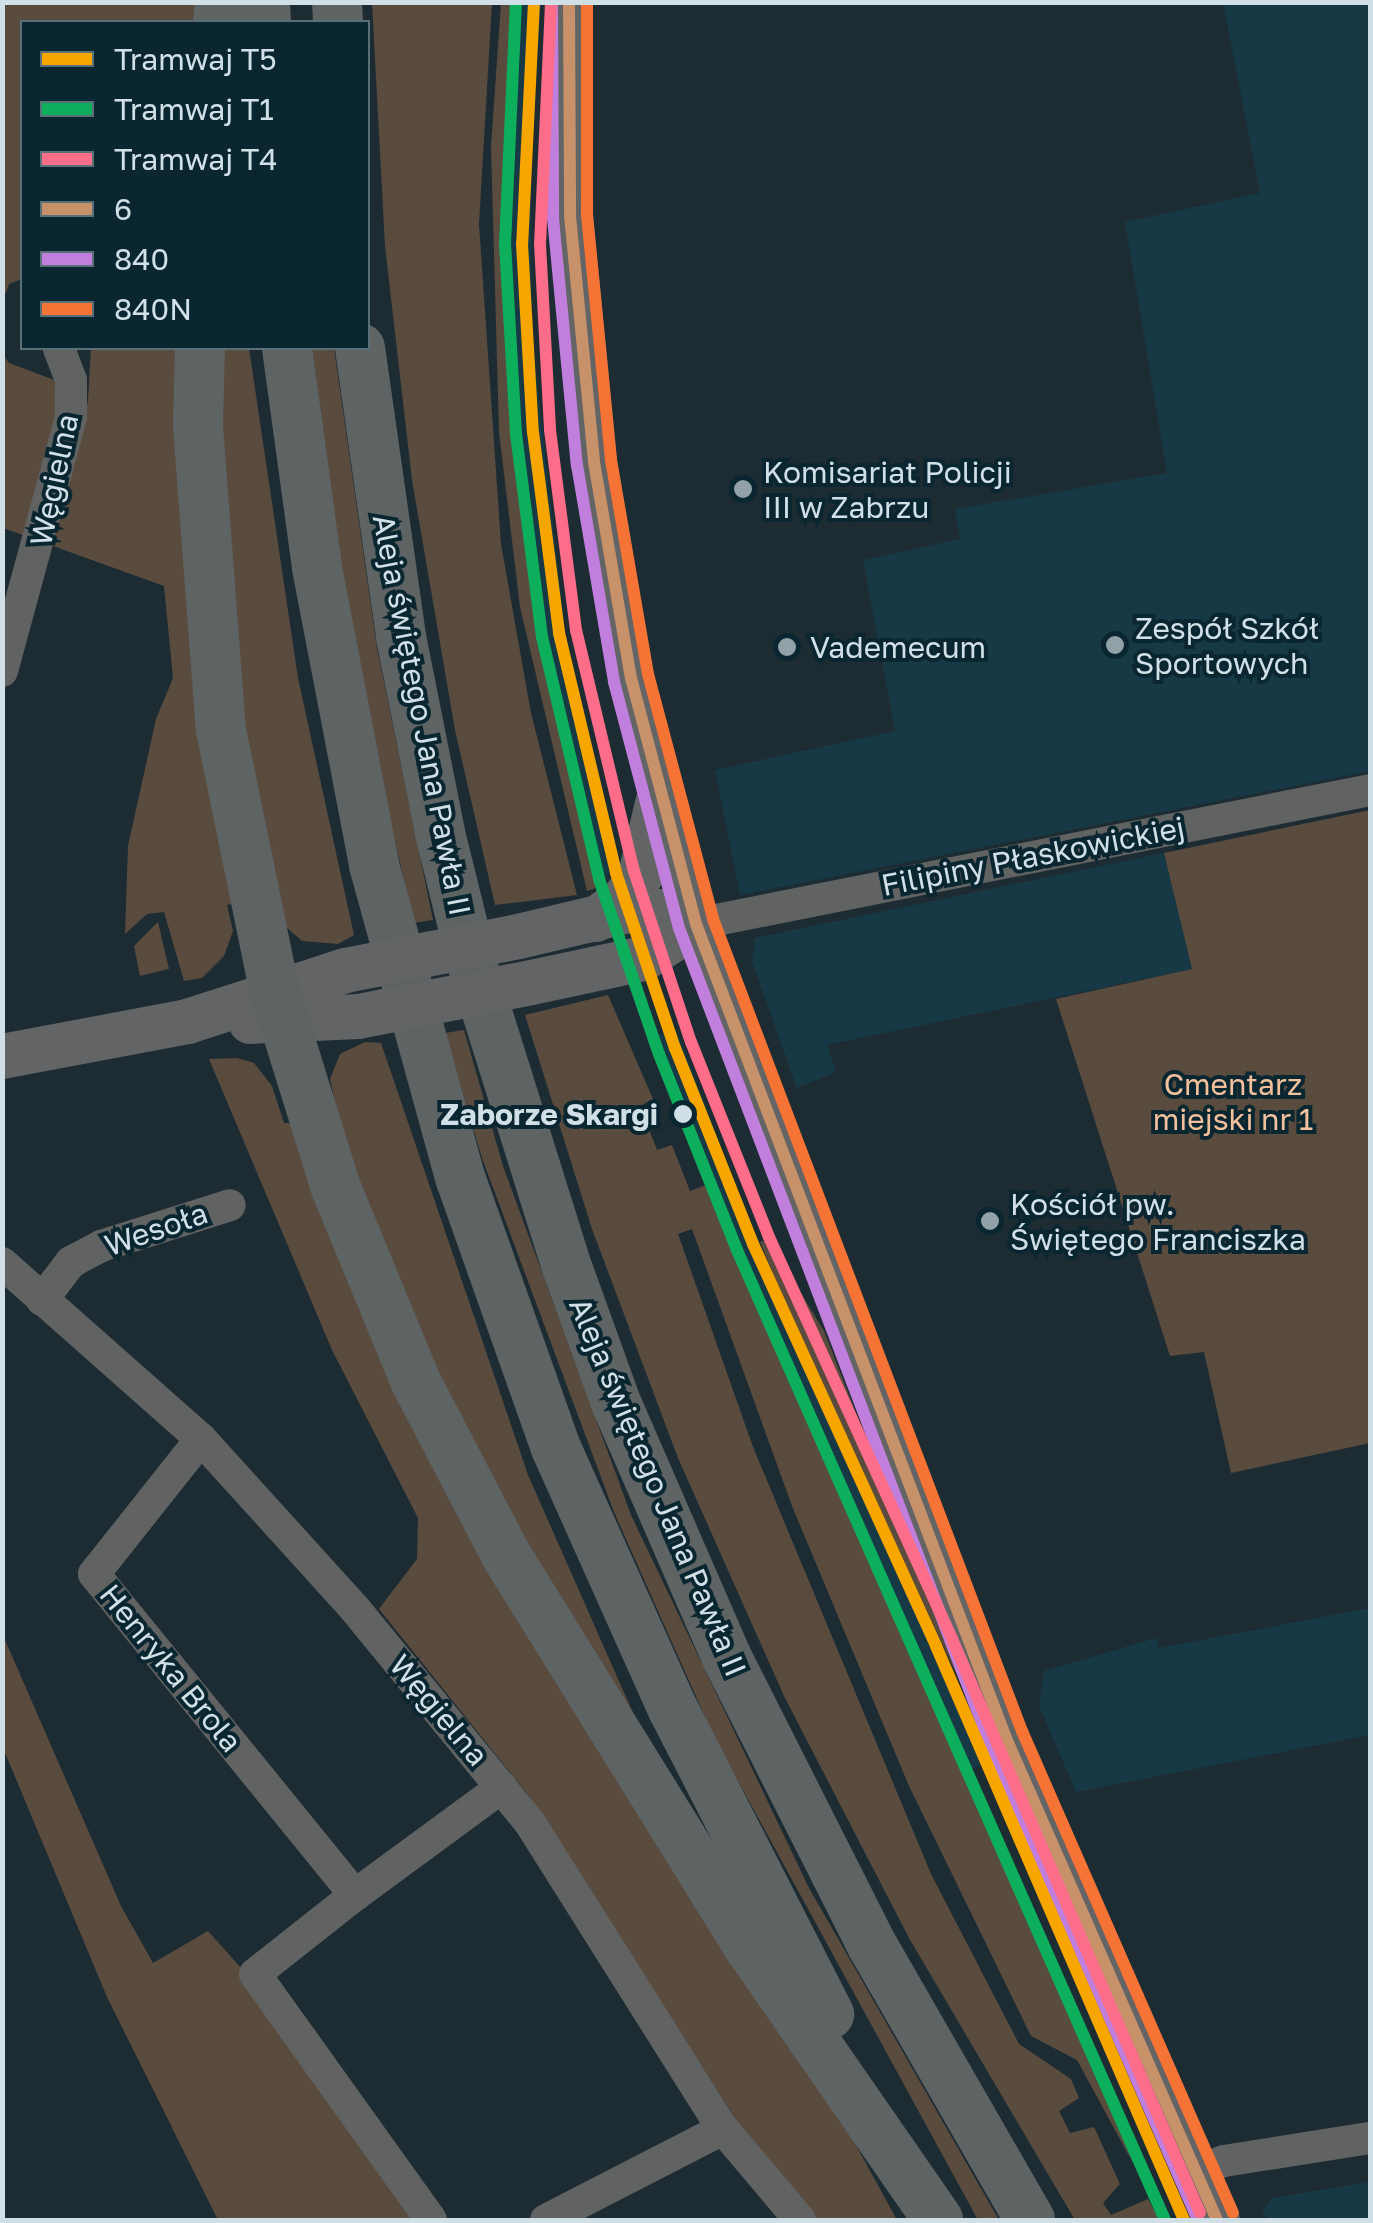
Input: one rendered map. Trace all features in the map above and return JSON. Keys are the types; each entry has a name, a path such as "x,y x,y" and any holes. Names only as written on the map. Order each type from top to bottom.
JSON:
{"main road":[{"path":"200,350 198,426 221,730 279,1006 336,1188 416,1382 506,1556 752,1951 942,2220"},
{"path":"287,350 318,568 374,865 406,993 504,1309 556,1448 673,1710 787,1936 942,2220"},
{"name":"Aleja świętego Jana Pawła II","path":"360,350 402,637 440,833 475,974 568,1270 616,1406 726,1656 872,1946 1030,2220"}],"street":[{"path":"568,2 577,324 631,678 658,792 696,924 1006,1738 1217,2220"},
{"name":"Węgielna","path":"2,670 71,416 72,380 60,350"},
{"name":"Filipiny Płaskowickiej","path":"696,924 1370,790"},
{"path":"595,919 624,898 640,874 658,792"},
{"path":"279,1006 345,970 595,919 660,911 696,924"},
{"path":"2,1056 279,1006 358,1016 643,958 696,924"},
{"path":"643,958 675,964 722,999"},
{"name":"Wesoła","path":"42,1300 71,1262 100,1246 230,1204"},
{"name":"Węgielna","path":"2,1263 201,1439 355,1610 502,1788 723,2129 800,2220"},
{"name":"Henryka Brola","path":"201,1439 94,1574 355,1895"},
{"path":"431,2220 255,1974 502,1788"},
{"path":"546,2220 723,2129"},
{"path":"1194,2173 1224,2161 1370,2138"}],"shaded area":[{"path":"512,3 541,3 531,149 532,338 565,631 622,870 595,879 557,736 515,486 501,245"},
{"name":"Zespół Szkół Sportowych","path":"1223,3 1370,3 1370,771 740,895 715,770 895,731 863,560 960,539 955,509 1167,473 1125,222 1260,193"},
{"path":"1164,853 1192,969 827,1045 836,1072 797,1088 752,962 755,938"},
{"path":"676,1029 757,1242 993,1760 967,1771 706,1185 649,1038"},
{"path":"1370,1608 1370,1735 1076,1792 1039,1706 1044,1671 1156,1638 1159,1648"},
{"path":"1370,2182 1370,2220 1268,2220 1262,2210 1273,2198"}],"green space":[{"path":"3,3 206,3 205,20 20,20 20,280 9,284 3,301"},
{"path":"372,3 492,3 479,224 501,544 531,713 577,895 495,905 455,730 412,480 385,246"},
{"path":"501,3 512,3 501,245 511,434 537,636 595,879 596,888 587,891 520,607 499,432 491,147"},
{"path":"91,350 186,350 239,902 227,905 233,931 224,956 202,978 184,981 164,912 147,914 125,934 128,846 156,719 173,678 164,586 53,546 88,401"},
{"path":"215,350 249,350 298,678 354,935 338,944 302,941 285,926 251,816"},
{"path":"312,350 334,350 377,648 433,920 414,923 383,790 345,594"},
{"path":"2,353 9,363 57,381 62,392 31,538 3,528"},
{"name":"Cmentarz miejski nr 1","path":"1370,810 1370,1443 1231,1473 1204,1352 1170,1356 1056,999 1192,969 1164,853"},
{"path":"158,922 169,969 140,976 134,946"},
{"path":"608,995 653,1099 640,1106 657,1150 672,1145 690,1191 706,1185 917,1655 1134,2165 1077,2060 1031,2036 909,1786 792,1506 692,1229 678,1234 753,1447 931,1874 1019,2044 1071,2079 1079,2098 1059,2111 1070,2133 1094,2127 1120,2184 1103,2203 1111,2215 1148,2199 1159,2220 1075,2220 909,1938 784,1696 678,1458 592,1229 525,1015"},
{"path":"464,1030 503,1166 631,1515 809,1888 999,2220 978,2220 714,1737 614,1512 482,1158 445,1033"},
{"path":"365,1042 381,1043 528,1475 637,1722 454,1425 354,1191 330,1079 340,1054"},
{"path":"237,1058 254,1063 272,1086 284,1123 296,1123 897,2220 817,2220 742,2129 529,1796 379,1609 417,1559 418,1518 332,1350 209,1059"},
{"path":"768,1239 824,1331 971,1706 789,1312 760,1242"},
{"path":"2,1633 121,1906 153,1963 208,1931 249,1977 420,2220 218,2220 107,1997 3,1748"}],"tram line":[{"name":"T1","path":"516,2 505,243 516,434 542,637 599,879 659,1054 737,1250 1165,2220"},
{"name":"T5","path":"534,2 522,244 533,432 559,633 616,873 675,1048 753,1244 936,1646 1184,2220"},
{"name":"T4","path":"551,3 540,244 550,430 576,630 633,868 691,1042 769,1237 952,1639 1200,2213"}],"transit line":[{"name":"840","path":"552,2 553,218 577,465 614,682 679,928 990,1744 1198,2220"},
{"name":"6","path":"569,2 570,216 594,462 631,678 696,924 1006,1738 1217,2220"},
{"name":"840N","path":"587,2 587,215 611,460 648,674 713,919 1022,1731 1233,2213"}],"place":[{"name":"Komisariat Policji III w Zabrzu","path":"743,489"},
{"name":"Zespół Szkół Sportowych","path":"1115,645"},
{"name":"Vademecum","path":"787,647"},
{"name":"Zaborze Skargi","path":"683,1114"},
{"name":"Kościół pw. Świętego Franciszka","path":"990,1221"}]}
